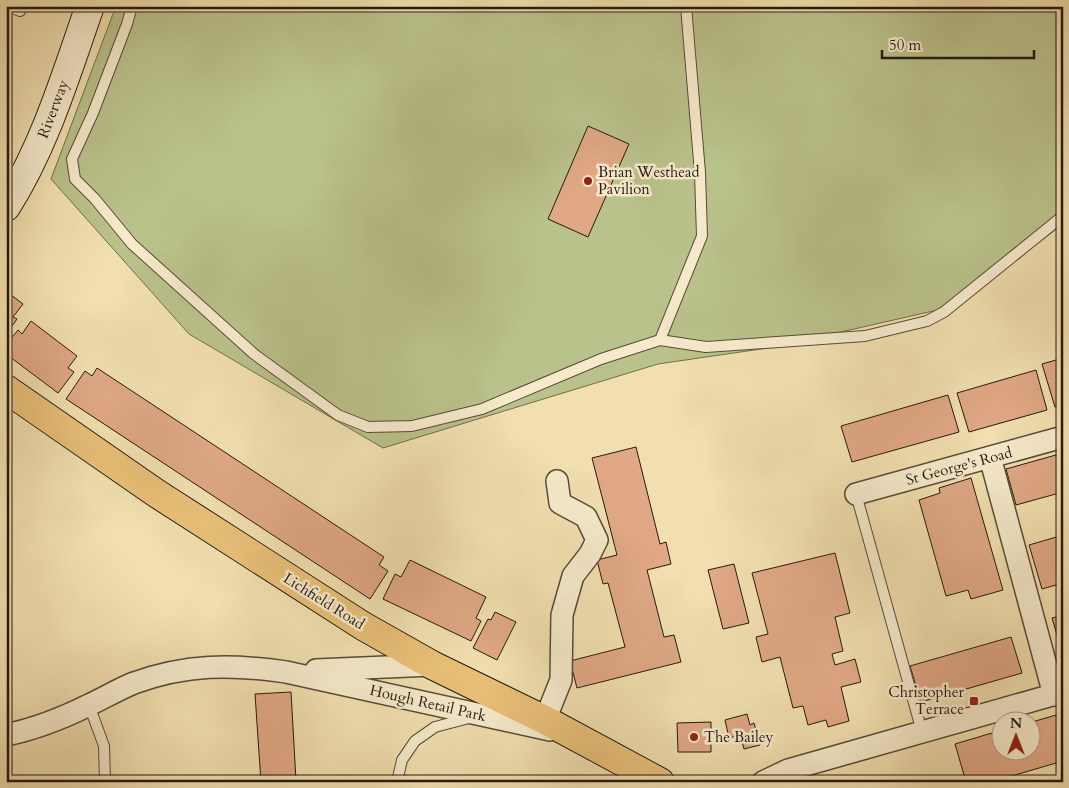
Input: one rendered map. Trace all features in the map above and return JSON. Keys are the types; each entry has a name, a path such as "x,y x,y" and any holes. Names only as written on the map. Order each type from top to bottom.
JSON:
{"highway":[{"name":"Lichfield Road","path":"6,389 78,440 363,626 432,665 545,720 660,782"}],"street":[{"name":"Riverway","path":"6,207 22,182 36,151 62,86 90,6"},
{"name":"St George's Road","path":"856,494 1063,438"},
{"path":"763,782 788,770 1058,694 990,457"},
{"path":"545,720 561,680 562,615 572,576 590,554 597,540 586,518 560,503 557,481"},
{"name":"Hough Retail Park","path":"286,672 432,665"},
{"name":"Hough Retail Park","path":"9,733 48,723 134,684 192,668 222,666 254,667 286,672 570,735"}],"lane":[{"path":"7,6 20,11 21,6"},
{"path":"132,6 128,24 93,113 72,159 76,179 132,244 247,348 338,415 368,427 412,426 482,409 601,359 660,340 706,347 865,336 927,321 944,312 1063,216"},
{"path":"660,340 702,236 700,173 686,6"},
{"path":"856,494 922,732"},
{"path":"89,705 104,746 105,782"},
{"path":"397,782 402,760 415,741 435,726 480,715"}],"green space":[{"path":"116,6 1063,6 1063,224 955,306 775,347 658,364 383,448 189,334 51,179"}],"building":[{"name":"Brian Westhead Pavilion","path":"588,126 629,144 588,237 548,219"},
{"path":"6,291 23,304 13,317 17,319 8,332 6,331"},
{"path":"31,321 77,356 68,368 74,372 58,393 6,354 6,345 18,330 22,334"},
{"path":"1063,358 1063,405 1055,407 1042,364"},
{"path":"97,368 384,557 379,565 388,571 370,599 66,399 85,371 92,376"},
{"path":"1036,370 1047,410 969,432 957,393"},
{"path":"948,395 959,432 852,462 841,426"},
{"path":"636,447 660,544 666,542 671,564 647,570 664,637 674,635 681,662 577,688 570,661 625,647 608,583 603,584 597,560 617,555 592,458"},
{"path":"1063,453 1063,492 1016,505 1006,469"},
{"path":"971,478 1003,590 971,599 968,590 946,596 919,500 940,493 939,488"},
{"path":"1060,536 1063,546 1063,583 1042,589 1029,545"},
{"path":"835,553 850,613 835,617 843,651 832,654 835,665 855,659 861,682 841,687 849,721 828,727 826,720 808,725 803,706 793,708 780,657 762,662 756,637 768,634 752,573"},
{"path":"410,560 486,597 476,618 481,621 471,641 383,599 395,574 401,577"},
{"path":"734,564 749,623 723,629 708,570"},
{"path":"495,612 516,622 497,660 473,648 488,619 491,620"},
{"path":"1063,615 1063,655 1052,618"},
{"path":"1011,637 1022,673 921,702 910,666"},
{"path":"291,692 296,780 261,782 255,694"},
{"path":"1063,713 1063,761 991,782 966,782 955,744 992,733 992,760 1042,760 1042,719"},
{"path":"747,714 750,725 754,723 760,745 744,749 740,735 729,738 725,720"},
{"name":"The Bailey","path":"711,722 711,752 678,752 677,723"}],"place":[{"name":"Brian Westhead Pavilion","path":"588,181"},
{"name":"Christopher Terrace","path":"974,701"},
{"name":"The Bailey","path":"694,737"}]}
